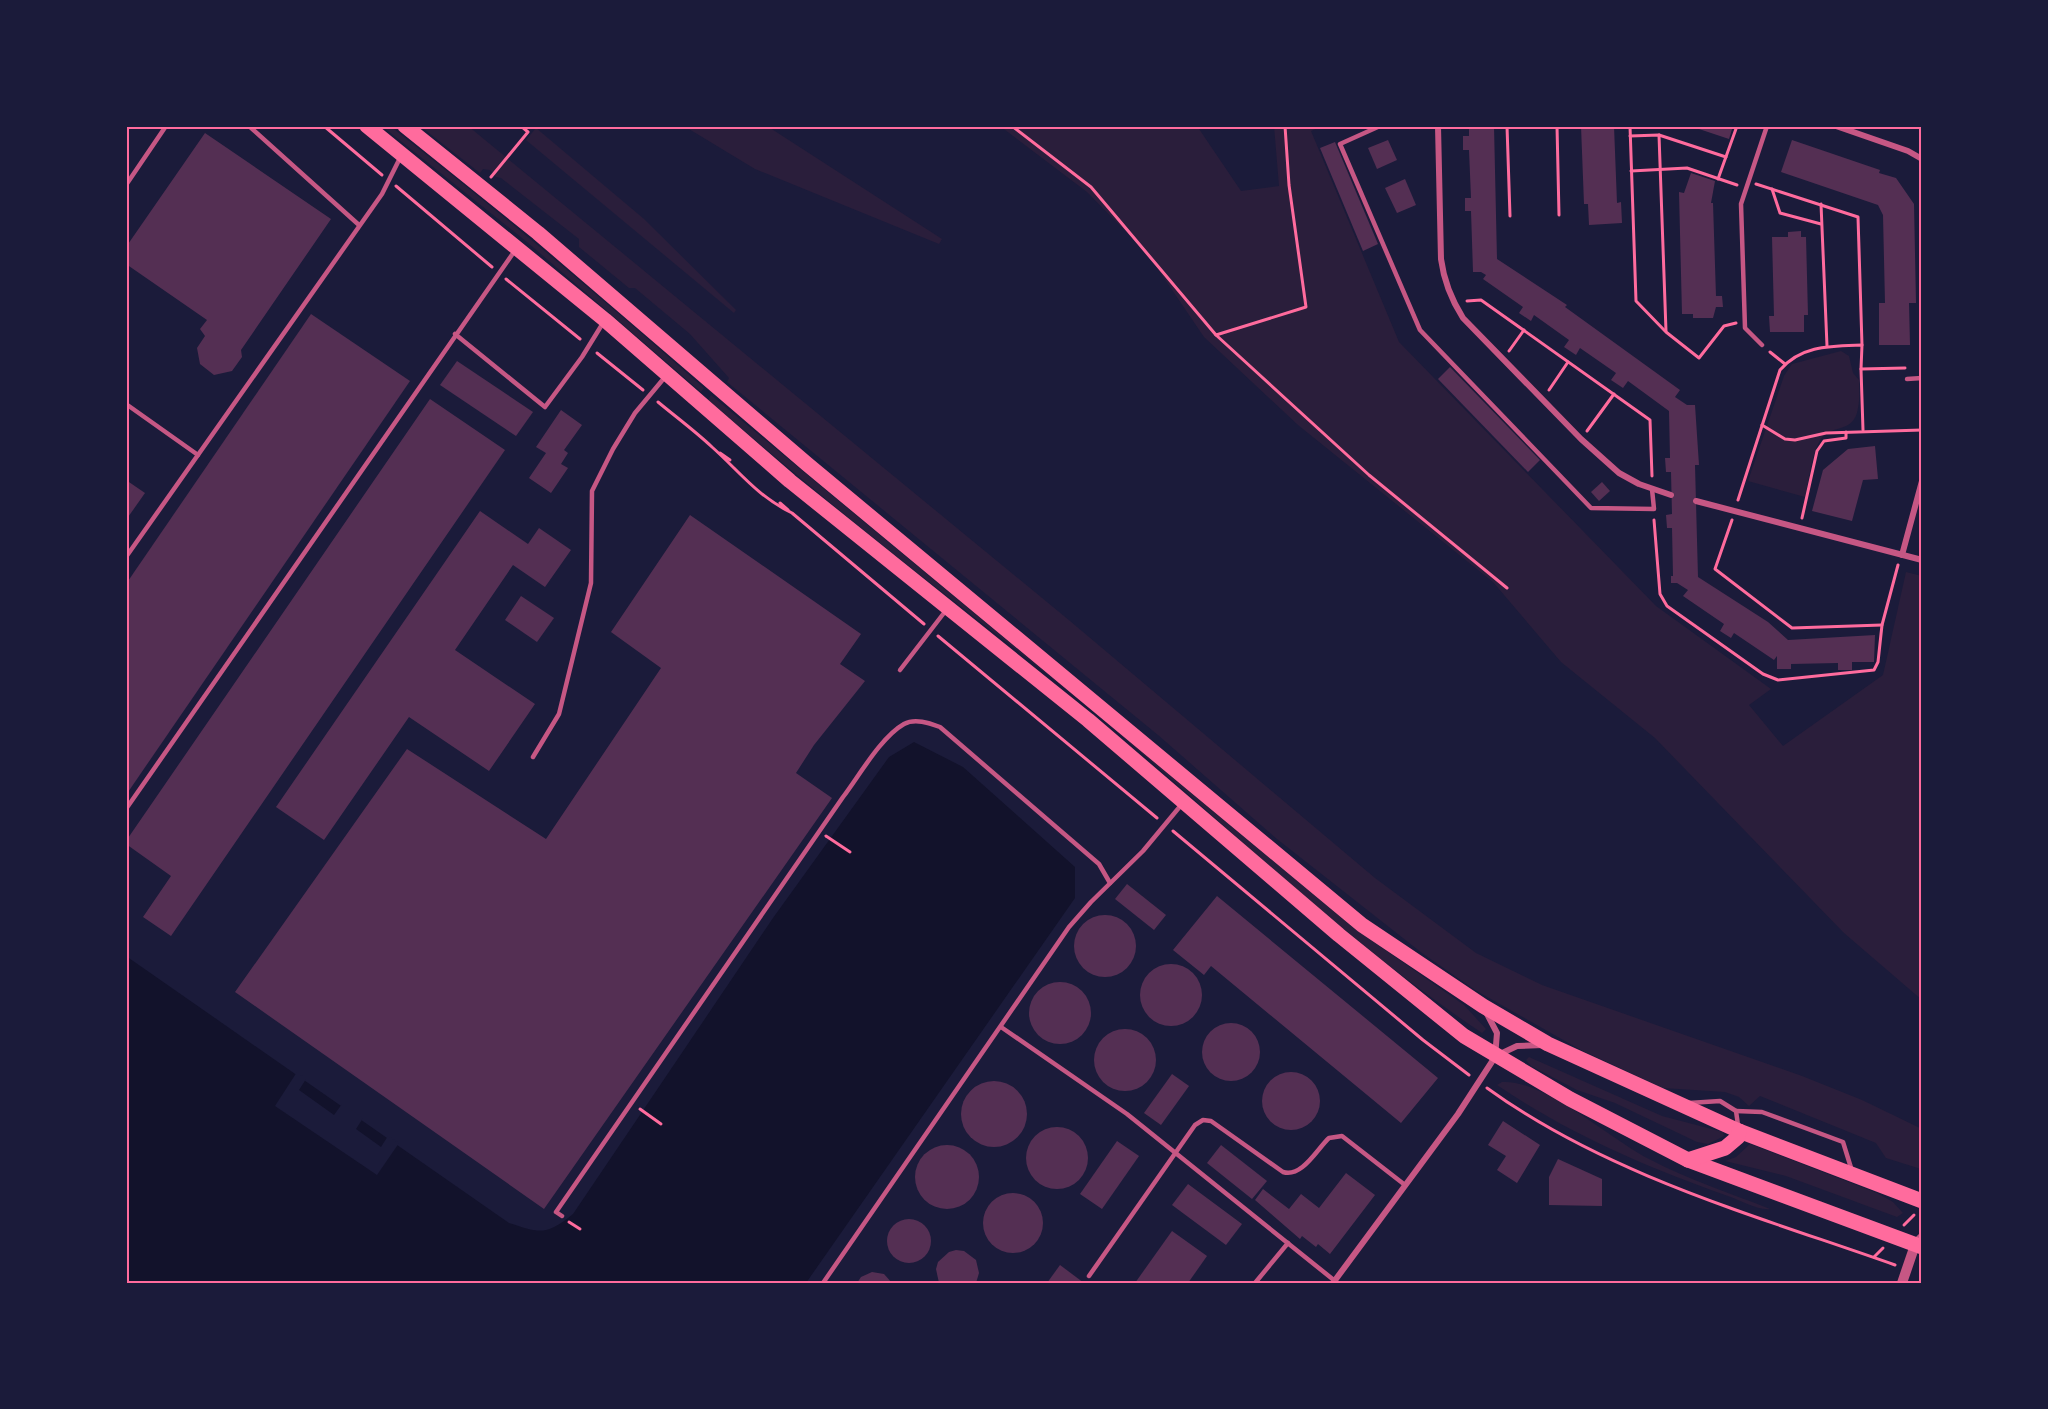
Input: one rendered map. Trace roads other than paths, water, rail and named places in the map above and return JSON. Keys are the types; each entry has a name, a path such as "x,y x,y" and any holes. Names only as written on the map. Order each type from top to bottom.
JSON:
{"main road":[{"path":"367,126 605,320 790,481 948,607 1184,802 1403,988 1464,1036 1495,1057 1688,1160 1920,1244"},
{"path":"405,126 538,233 807,464 963,591 1362,925 1483,1006 1548,1044 1738,1131 1922,1201"},
{"path":"1688,1160 1725,1148 1738,1137 1738,1131"}],"street":[{"path":"1438,126 1441,259 1444,280 1463,318 1581,439 1619,473 1652,489 1671,495"},
{"path":"1836,126 1908,151 1922,159"},
{"path":"1902,555 1922,481"},
{"path":"1696,501 1922,560"},
{"path":"1334,1282 1480,1083 1495,1057 1497,1033 1483,1006"},
{"path":"1495,1057 1517,1046 1548,1044"},
{"path":"1902,1283 1920,1244"}],"lane":[{"path":"126,185 166,126"},
{"path":"249,126 359,225"},
{"path":"1380,126 1340,144 1420,330 1591,508 1654,509 1652,489"},
{"path":"1762,345 1744,328 1741,204 1767,126"},
{"path":"126,557 359,225 389,181 402,154"},
{"path":"126,808 517,247"},
{"path":"455,334 545,407 605,320"},
{"path":"533,757 559,714 591,583 592,491 613,449 635,413 667,375"},
{"path":"1907,379 1922,378"},
{"path":"126,404 198,456"},
{"path":"900,670 948,607"},
{"path":"562,1216 556,1212 843,797 887,739 905,723 924,721 940,727 1099,864 1110,883"},
{"path":"823,1283 1069,927 1143,851 1184,802"},
{"path":"1001,1026 1127,1114 1334,1282"},
{"path":"1677,1103 1720,1101 1736,1111 1762,1112 1843,1142 1854,1176"},
{"path":"1736,1111 1738,1131"},
{"path":"1089,1276 1174,1152 1198,1122 1207,1120 1283,1172 1291,1174 1299,1171 1329,1137 1338,1135 1405,1185"},
{"path":"1254,1283 1288,1243"}]}
